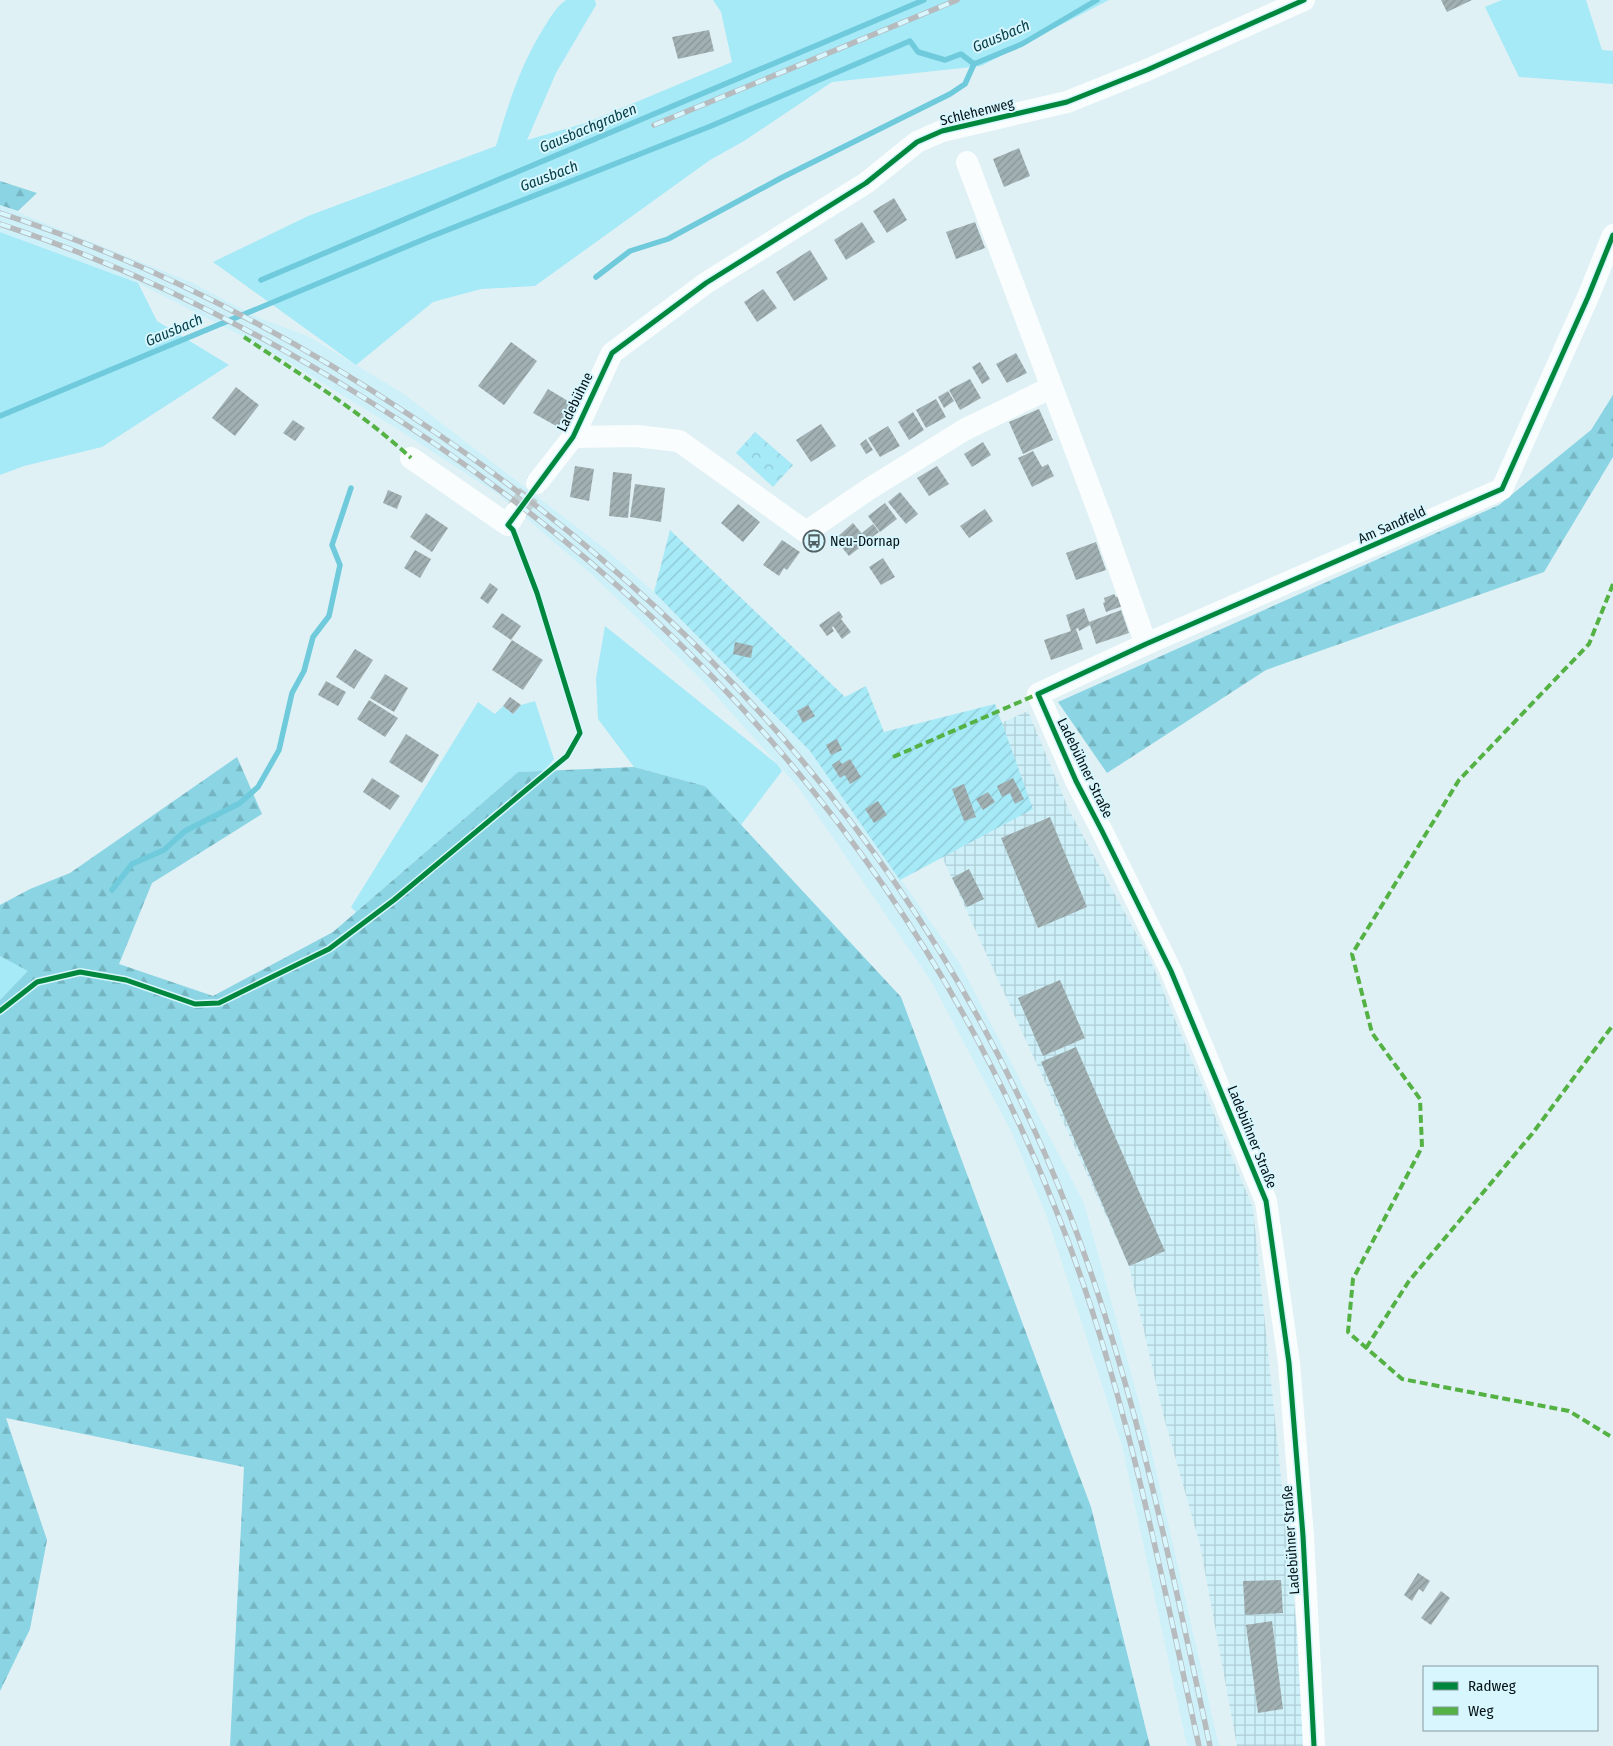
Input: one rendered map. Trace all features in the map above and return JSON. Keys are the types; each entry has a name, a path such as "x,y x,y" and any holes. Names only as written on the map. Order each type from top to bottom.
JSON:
{"street":[{"name":"Schlehenweg","path":"612,353 706,283 866,183 918,142 942,131 1067,102 1147,70 1304,0"},
{"path":"967,162 1050,388 1100,514 1146,644"},
{"name":"Am Sandfeld","path":"1038,694 1146,644 1502,489 1588,297 1613,235"},
{"name":"Ladebühne","path":"537,483 573,437 612,353"},
{"path":"573,437 636,436 679,441 806,532 869,488 964,430 1050,388"},
{"path":"411,458 508,525 516,512"},
{"name":"Ladebühner Straße","path":"1038,694 1076,781 1171,970 1266,1201 1289,1363 1303,1536 1314,1746"}],"shaded area":[{"path":"0,205 193,283 259,318 308,336 401,392 608,551 692,626 810,751 959,962 1084,1203 1148,1435 1219,1746 1187,1746 1122,1446 1047,1217 1012,1133 931,981 798,787 699,677 590,573 499,495 399,430 267,349 138,283 0,232"},
{"path":"1028,711 1069,810 1150,959 1253,1208 1309,1746 1237,1746 1200,1545 1163,1414 1129,1266 942,857 1032,809 1001,723"}],"green space":[{"path":"566,0 595,0 596,5 556,73 527,140 586,123 732,62 721,12 713,0 1109,0 981,66 832,82 744,141 710,160 535,286 481,289 433,302 356,365 213,262 308,216 496,146 521,71 550,17"},
{"path":"1502,0 1586,0 1602,50 1613,51 1613,84 1519,77 1485,7"},
{"path":"0,181 37,193 18,211 0,205"},
{"path":"0,232 138,283 157,321 229,365 102,447 24,466 0,475"},
{"path":"1613,395 1613,457 1544,572 1266,670 1107,773 1058,702 1499,505 1591,430"},
{"path":"755,432 793,465 773,487 736,453"},
{"path":"670,530 845,697 866,686 884,732 995,704 1033,809 900,880 810,751 654,592"},
{"path":"605,626 777,764 782,771 741,825 705,786 634,767 598,719 596,678"},
{"path":"535,701 554,759 544,771 518,772 356,912 351,907 478,702 495,714 503,706 513,714 521,705"},
{"path":"237,757 262,814 152,883 119,964 213,996 333,932 518,772 634,767 705,786 901,997 1091,1507 1150,1746 230,1746 244,1467 6,1418 47,1540 30,1629 0,1691 0,1000 28,971 0,956 0,905 30,889 70,873"},
{"path":"0,956 29,971 0,1000"}],"building":[{"path":"1441,0 1472,0 1447,12"},
{"path":"709,30 714,51 678,59 672,37"},
{"path":"1019,148 1030,176 1004,187 993,159"},
{"path":"894,198 907,220 887,233 873,211"},
{"path":"862,222 875,242 846,260 834,240"},
{"path":"975,222 985,248 956,259 946,232"},
{"path":"810,250 828,279 794,301 776,272"},
{"path":"763,289 777,308 757,322 744,302"},
{"path":"511,342 537,361 504,405 478,386"},
{"path":"1016,353 1027,373 1007,383 996,364"},
{"path":"980,362 990,379 982,384 972,367"},
{"path":"970,379 981,398 960,410 949,390"},
{"path":"236,387 259,405 235,436 212,418"},
{"path":"548,389 573,404 558,427 533,413"},
{"path":"948,391 954,401 944,408 938,397"},
{"path":"936,399 946,417 926,428 916,410"},
{"path":"1039,409 1053,440 1023,454 1009,422"},
{"path":"913,412 924,430 909,440 898,422"},
{"path":"293,420 305,428 295,441 283,433"},
{"path":"821,424 836,446 811,462 796,440"},
{"path":"888,426 900,446 880,457 868,438"},
{"path":"866,439 873,450 866,454 860,444"},
{"path":"983,442 991,455 972,467 964,454"},
{"path":"1033,451 1042,467 1048,464 1054,476 1032,487 1018,458"},
{"path":"575,466 594,469 589,501 570,497"},
{"path":"937,466 949,484 929,496 917,478"},
{"path":"613,472 632,474 628,518 609,516"},
{"path":"635,484 665,488 661,522 630,517"},
{"path":"388,490 402,496 397,509 383,503"},
{"path":"900,492 918,514 906,524 888,502"},
{"path":"885,503 897,519 880,532 868,516"},
{"path":"738,504 760,522 743,542 721,523"},
{"path":"985,509 993,521 969,538 960,526"},
{"path":"426,513 448,528 432,552 410,537"},
{"path":"853,523 868,541 849,556 835,539"},
{"path":"873,524 879,532 868,540 862,533"},
{"path":"782,540 800,552 787,570 784,568 779,576 763,565"},
{"path":"1096,542 1106,570 1076,580 1066,553"},
{"path":"415,550 431,559 420,578 404,568"},
{"path":"883,558 895,577 881,585 869,567"},
{"path":"490,583 498,589 488,604 480,598"},
{"path":"1114,594 1116,597 1119,596 1123,606 1106,612 1103,603 1105,602 1104,598"},
{"path":"1084,608 1089,622 1121,610 1129,633 1096,644 1090,625 1079,631 1078,628 1076,629 1083,649 1051,660 1044,640 1071,631 1066,615"},
{"path":"839,611 843,617 841,619 851,632 842,639 833,626 834,631 827,636 819,625"},
{"path":"502,613 521,626 511,640 492,627"},
{"path":"512,640 543,660 523,690 492,670"},
{"path":"735,642 753,646 751,658 733,654"},
{"path":"355,649 373,660 354,689 336,677"},
{"path":"385,674 408,688 394,712 370,698"},
{"path":"326,681 346,692 338,706 318,695"},
{"path":"510,697 521,705 513,714 503,706"},
{"path":"369,700 398,718 385,737 357,719"},
{"path":"808,705 815,716 803,723 797,711"},
{"path":"406,734 439,755 422,783 389,762"},
{"path":"837,739 842,750 831,755 826,745"},
{"path":"850,759 861,777 850,784 845,775 840,778 832,765 839,760 842,764"},
{"path":"372,778 400,796 390,810 363,792"},
{"path":"1013,778 1024,799 1015,804 1010,793 1002,797 997,786"},
{"path":"964,784 976,817 964,821 952,789"},
{"path":"988,792 995,802 983,810 976,799"},
{"path":"878,801 887,815 874,823 865,809"},
{"path":"1050,817 1087,907 1038,928 1001,838"},
{"path":"969,869 984,899 967,907 952,878"},
{"path":"1060,980 1085,1038 1043,1056 1018,998"},
{"path":"1076,1047 1165,1251 1129,1266 1041,1062"},
{"path":"1418,1573 1430,1581 1423,1592 1419,1589 1412,1601 1404,1595"},
{"path":"1281,1580 1283,1613 1245,1615 1243,1581"},
{"path":"1441,1591 1450,1598 1431,1625 1421,1618"},
{"path":"1272,1621 1283,1709 1258,1713 1246,1625"}],"waterway":[{"name":"Gausbachgraben","path":"261,280 924,0"},
{"name":"Gausbach","path":"0,416 427,238 711,126 910,41 918,52 945,60 961,54 974,64 1022,44 1097,0"},
{"path":"596,277 630,251 668,239 781,178 950,94 965,84 974,64"},
{"path":"112,890 132,864 164,850 185,831 240,803 258,787 279,750 292,693 304,671 313,637 329,616 340,565 332,545 351,488"}],"tunnel":[{"path":"516,512 537,483"}],"railway":[{"path":"654,125 957,0"},
{"path":"0,213 107,252 211,300 311,354 408,414 518,492 620,575 716,666 803,762 883,865 954,975 1016,1091 1070,1215 1114,1345 1133,1411 1166,1545 1210,1746"},
{"path":"0,224 140,278 230,321 361,396 476,473 584,557 684,648 776,746 859,851 934,964 1000,1083 1056,1210 1102,1341 1121,1408 1154,1543 1199,1746"}],"marked path":[{"path":"244,337 351,409 411,458"},
{"path":"1610,1436 1569,1411 1402,1379 1348,1332 1353,1279 1422,1147 1420,1099 1372,1033 1352,954 1459,780 1589,644 1613,584"},
{"path":"893,757 1038,694"},
{"path":"1366,1348 1409,1281 1532,1134 1613,1025"}],"cycle path":[{"path":"0,1011 37,982 80,972 126,980 195,1004 219,1003 329,949 394,900 567,756 580,733 537,593 513,530 508,525 573,437 612,353 706,283 866,183 917,142 942,131 1067,102 1147,70 1304,0"},
{"path":"1314,1746 1303,1536 1289,1363 1266,1201 1171,971 1076,781 1038,694 1146,644 1502,489 1588,297 1613,235"}],"place":[{"name":"Neu-Dornap","path":"814,541"}]}
